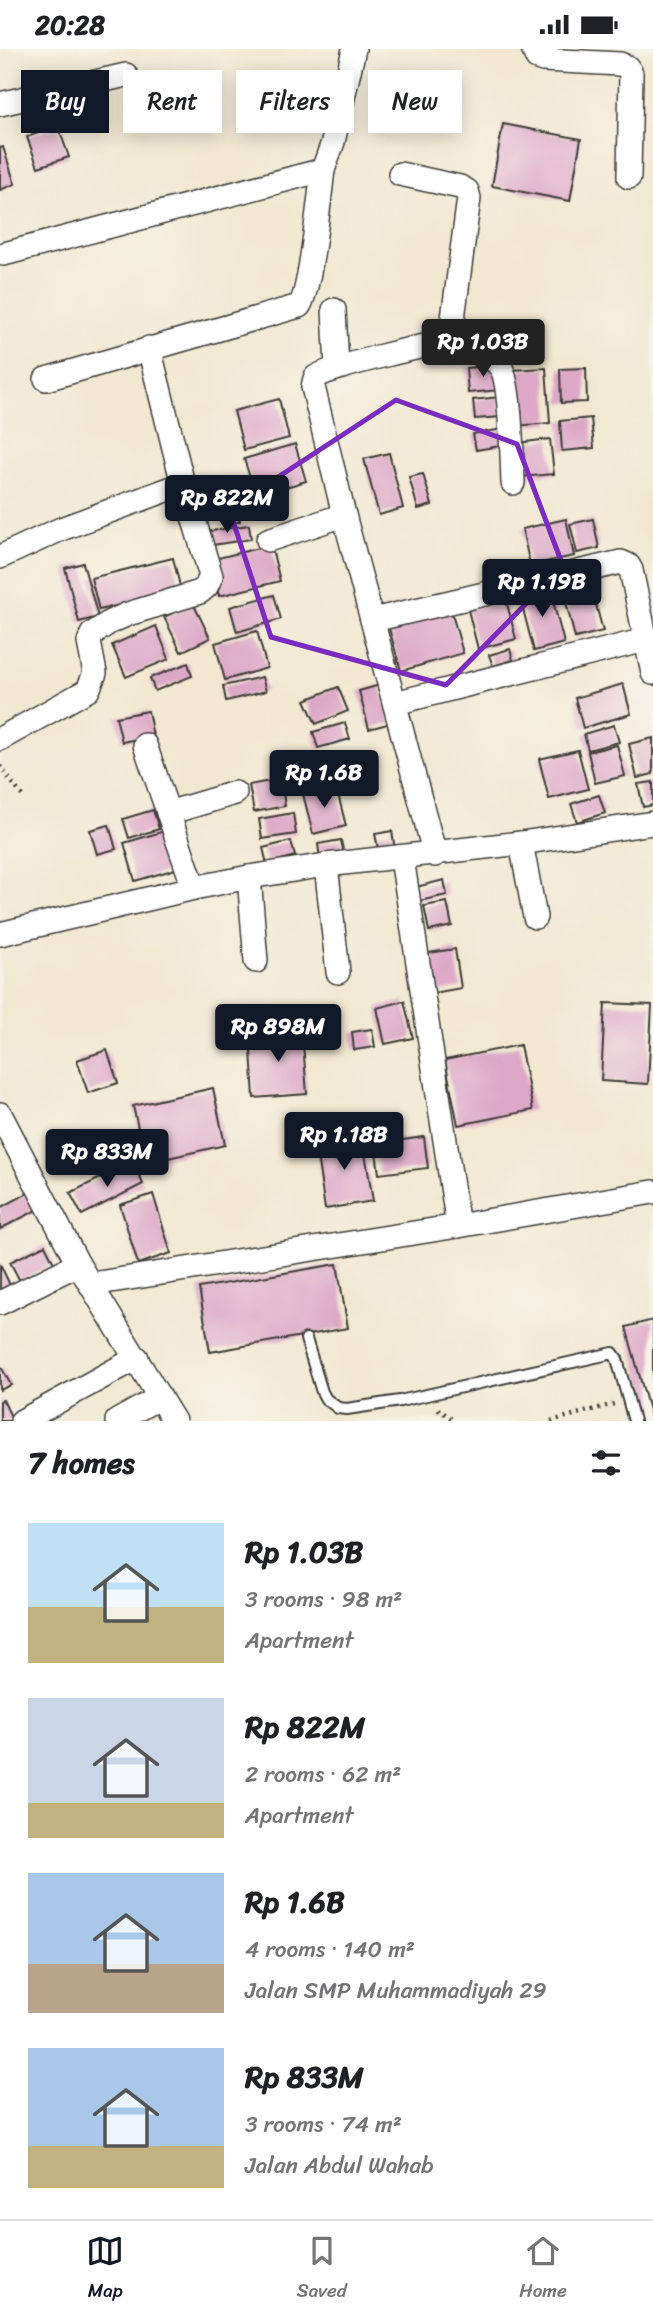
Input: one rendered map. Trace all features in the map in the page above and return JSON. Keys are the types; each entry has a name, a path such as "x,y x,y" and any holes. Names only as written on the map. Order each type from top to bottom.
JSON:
{"street":[{"path":"46,379 299,306 303,301 307,279 323,170 354,49"},
{"path":"533,49 537,58 543,60 620,64 627,67 631,73 629,177"},
{"path":"0,104 123,76"},
{"path":"4,254 323,170"},
{"path":"400,174 460,187 467,191 469,198 450,341"},
{"path":"334,310 337,368"},
{"path":"435,855 344,515 313,387 317,376 401,351 450,341 485,356 499,365 506,384 513,483"},
{"path":"0,739 88,690 95,673 89,642 92,634 128,614 200,592 206,587 211,576 183,484 149,348"},
{"path":"0,558 61,529 183,484"},
{"path":"268,540 344,515"},
{"path":"373,620 621,562 631,570 653,673"},
{"path":"395,703 645,641"},
{"path":"145,745 194,888"},
{"path":"168,813 234,793"},
{"path":"0,934 248,877 326,865 435,855 653,823"},
{"path":"521,843 536,917"},
{"path":"402,858 458,1226"},
{"path":"326,865 338,972"},
{"path":"248,877 256,961"},
{"path":"0,1115 78,1264 173,1421"},
{"path":"92,1284 653,1192"},
{"path":"0,1303 78,1264"},
{"path":"22,1421 137,1359"},
{"path":"117,1421 160,1397"}],"lane":[{"path":"306,1339 326,1399 338,1408 348,1409 400,1401 613,1353 634,1421"}],"path":[{"path":"0,766 23,797"},
{"path":"551,1421 629,1399"}],"highlighted area":[{"path":"396,400 517,444 563,566 446,685 271,637 229,509"}],"building":[{"path":"503,124 581,139 570,201 492,186"},
{"path":"38,133 60,133 69,157 38,167 27,137"},
{"path":"3,147 15,184 0,190 0,148"},
{"path":"497,365 500,390 468,393 466,368"},
{"path":"546,368 550,423 515,426 511,370"},
{"path":"586,368 587,402 561,403 560,369"},
{"path":"499,397 501,417 475,419 473,400"},
{"path":"279,399 289,438 244,450 234,411"},
{"path":"591,418 594,448 562,451 560,421"},
{"path":"503,429 506,445 476,450 473,434"},
{"path":"550,439 554,474 520,477 517,443"},
{"path":"295,444 306,481 256,496 244,459"},
{"path":"389,453 403,508 379,515 364,459"},
{"path":"423,474 432,505 418,509 409,477"},
{"path":"238,513 240,521 226,526 223,518"},
{"path":"566,519 574,556 530,565 522,529"},
{"path":"593,519 599,548 577,553 570,524"},
{"path":"249,525 251,539 206,546 204,532"},
{"path":"271,545 280,581 219,596 210,560"},
{"path":"173,558 181,590 99,610 91,578"},
{"path":"83,563 98,617 79,622 65,568"},
{"path":"579,578 582,587 559,592 557,583"},
{"path":"549,586 564,643 534,651 519,594"},
{"path":"593,594 603,631 575,638 566,602"},
{"path":"274,595 281,619 237,632 230,607"},
{"path":"506,600 516,639 478,649 468,610"},
{"path":"193,603 210,638 181,652 164,617"},
{"path":"449,603 463,653 401,671 387,621"},
{"path":"156,626 169,659 126,677 112,645"},
{"path":"257,631 267,668 225,680 215,643"},
{"path":"510,649 513,660 493,666 489,655"},
{"path":"188,663 192,676 155,691 150,678"},
{"path":"262,677 266,691 226,701 223,686"},
{"path":"623,684 631,714 583,728 575,698"},
{"path":"380,685 391,723 369,729 359,691"},
{"path":"338,687 348,711 316,724 305,700"},
{"path":"148,711 153,736 122,742 116,717"},
{"path":"345,723 350,739 318,748 313,732"},
{"path":"614,725 619,742 588,750 584,734"},
{"path":"653,738 653,774 637,778 629,744"},
{"path":"617,745 625,776 595,783 588,752"},
{"path":"578,750 588,789 549,799 539,759"},
{"path":"329,754 333,772 307,777 304,759"},
{"path":"281,779 285,806 254,812 249,785"},
{"path":"653,782 653,805 643,807 638,784"},
{"path":"336,786 346,826 313,834 303,794"},
{"path":"599,795 605,813 577,822 571,804"},
{"path":"153,810 159,829 129,838 123,819"},
{"path":"293,813 296,834 262,839 259,819"},
{"path":"109,825 116,849 97,854 90,830"},
{"path":"168,830 179,868 135,881 124,843"},
{"path":"392,831 395,850 379,853 375,834"},
{"path":"341,840 344,855 320,859 318,844"},
{"path":"291,841 295,856 267,864 263,848"},
{"path":"444,880 447,895 419,901 416,887"},
{"path":"447,902 452,926 429,931 424,906"},
{"path":"455,949 461,988 428,994 422,954"},
{"path":"404,1001 413,1038 385,1044 377,1008"},
{"path":"605,1003 652,1005 648,1084 601,1081"},
{"path":"372,1029 375,1047 354,1050 352,1032"},
{"path":"302,1031 307,1094 254,1098 250,1034"},
{"path":"520,1045 533,1110 458,1125 445,1060"},
{"path":"107,1050 118,1083 88,1093 77,1060"},
{"path":"213,1088 225,1145 146,1163 133,1106"},
{"path":"362,1135 373,1201 325,1209 315,1142"},
{"path":"424,1137 428,1168 379,1174 375,1144"},
{"path":"133,1162 143,1184 82,1215 70,1193"},
{"path":"28,1193 37,1210 0,1229 0,1208"},
{"path":"153,1194 171,1253 138,1264 120,1205"},
{"path":"45,1245 54,1263 20,1281 10,1262"},
{"path":"0,1264 10,1285 0,1290"},
{"path":"337,1264 348,1328 210,1352 199,1288"},
{"path":"653,1320 653,1421 652,1421 626,1327"},
{"path":"0,1365 11,1385 0,1390"},
{"path":"3,1400 13,1421 0,1421 0,1401"}]}
